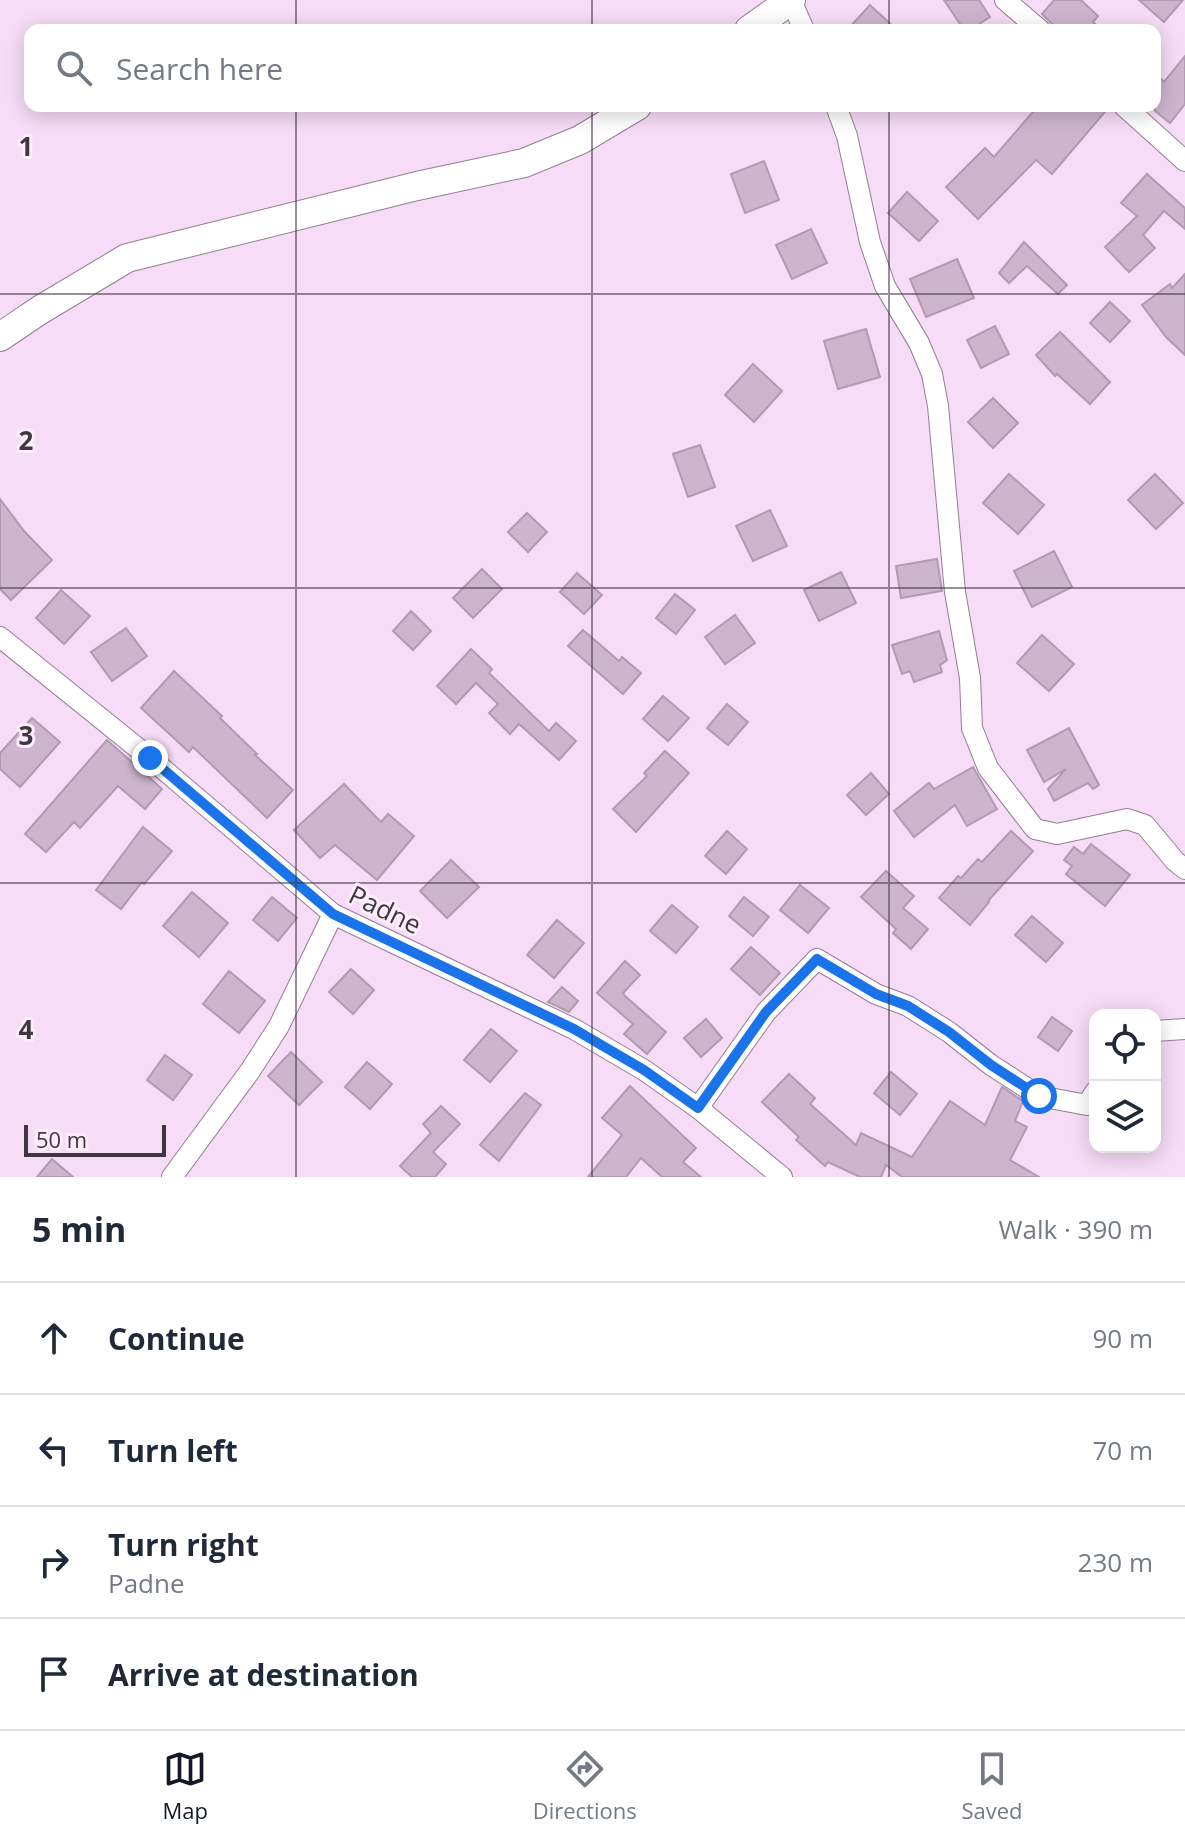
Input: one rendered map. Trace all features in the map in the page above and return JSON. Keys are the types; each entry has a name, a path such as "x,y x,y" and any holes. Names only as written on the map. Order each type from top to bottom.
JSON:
{"main road":[{"path":"757,24 791,0"},
{"path":"0,337 127,258 417,186 524,163 580,140 627,112"}],"street":[{"path":"791,0 801,24"},
{"path":"1005,0 1033,24"},
{"path":"838,112 847,136 870,242 885,286 919,343 932,374 938,406 955,592 970,678 972,728 988,768 1035,829 1057,834 1127,819 1145,825 1185,869"},
{"path":"1131,112 1185,161"},
{"name":"Padne","path":"0,637 150,758 333,914 574,1029 644,1070 698,1108 782,1177"},
{"path":"172,1177 279,1026 333,914"},
{"path":"698,1108 766,1012 817,959 876,994 919,1013 1039,1096 1087,1105 1089,1102"},
{"path":"1161,1031 1185,1029"}],"building":[{"path":"944,0 979,0 990,17 979,24 960,24"},
{"path":"1054,0 1081,0 1098,16 1093,22 1095,24 1052,24 1042,14"},
{"path":"1139,0 1183,0 1164,22"},
{"path":"870,5 891,24 853,24"},
{"path":"1185,56 1185,104 1170,123 1156,112 1161,112 1161,79 1164,82"},
{"path":"1033,112 1105,112 1052,174 1036,160 978,219 946,187 985,148 994,157"},
{"path":"764,161 779,200 745,213 731,174"},
{"path":"1147,174 1185,208 1185,229 1164,211 1143,235 1155,248 1129,272 1105,247 1137,216 1121,203"},
{"path":"907,192 938,221 919,241 888,213"},
{"path":"811,229 827,263 792,279 776,245"},
{"path":"1024,242 1067,285 1058,294 1027,266 1009,283 999,273"},
{"path":"957,259 974,298 926,317 910,279"},
{"path":"1185,274 1185,355 1166,337 1142,305 1170,284 1172,288"},
{"path":"1110,302 1130,321 1110,342 1090,323"},
{"path":"995,326 1009,354 981,368 967,340"},
{"path":"866,329 880,377 838,389 824,341"},
{"path":"1060,332 1110,382 1090,404 1057,374 1055,376 1036,355"},
{"path":"753,364 782,391 754,422 725,395"},
{"path":"993,398 1018,423 993,448 968,422"},
{"path":"700,445 715,487 688,497 673,454"},
{"path":"1009,474 1044,505 1018,534 983,503"},
{"path":"1155,474 1183,503 1156,529 1128,500"},
{"path":"0,499 24,531 52,560 11,600 0,589"},
{"path":"770,510 787,546 753,561 736,526"},
{"path":"527,513 547,532 528,552 508,532"},
{"path":"1054,551 1072,587 1032,607 1014,571"},
{"path":"937,559 942,591 901,598 896,566"},
{"path":"482,569 502,589 473,618 453,598"},
{"path":"841,572 856,603 819,621 804,590"},
{"path":"577,573 602,595 584,614 560,592"},
{"path":"61,590 90,616 64,644 36,618"},
{"path":"675,594 695,610 676,634 656,618"},
{"path":"411,611 431,631 413,650 393,631"},
{"path":"735,615 755,643 725,664 705,637"},
{"path":"126,628 147,656 112,681 91,652"},
{"path":"583,630 619,661 622,657 641,673 623,694 568,646"},
{"path":"939,631 947,660 940,665 942,672 914,682 910,671 902,674 892,645"},
{"path":"1042,635 1074,664 1049,691 1017,663"},
{"path":"471,649 492,669 489,673 549,731 556,723 576,741 559,760 519,724 510,734 489,713 498,704 476,683 456,704 437,686"},
{"path":"174,671 293,790 267,818 193,747 189,752 141,708"},
{"path":"663,696 689,718 668,741 643,719"},
{"path":"727,704 748,722 728,745 707,728"},
{"path":"32,718 60,742 20,787 0,769 0,753"},
{"path":"1069,728 1099,785 1093,789 1088,783 1054,801 1048,789 1066,769 1044,782 1027,750"},
{"path":"107,740 162,789 145,809 118,786 80,828 74,822 46,852 25,834"},
{"path":"665,751 689,773 636,832 613,809 647,776 644,773"},
{"path":"973,767 997,809 967,826 955,805 914,837 894,811 929,783 934,789"},
{"path":"871,773 889,794 866,815 847,795"},
{"path":"344,784 381,822 388,814 414,836 377,880 335,845 320,858 294,830"},
{"path":"143,827 172,851 121,909 96,890"},
{"path":"727,831 747,849 726,874 705,856"},
{"path":"1011,831 1033,851 970,925 939,898 958,876 961,878 978,859 982,862"},
{"path":"1091,844 1130,875 1105,906 1066,874 1072,866 1064,860 1074,847 1083,854"},
{"path":"451,860 479,887 447,918 420,891"},
{"path":"886,871 914,896 903,908 928,929 911,949 893,933 896,929 861,897"},
{"path":"800,885 829,908 808,933 780,910"},
{"path":"192,892 228,923 199,957 163,926"},
{"path":"272,897 297,918 278,941 253,920"},
{"path":"744,897 769,917 753,936 729,916"},
{"path":"672,905 698,927 676,953 650,931"},
{"path":"1032,916 1063,943 1046,962 1015,935"},
{"path":"557,920 584,943 554,978 527,955"},
{"path":"751,947 780,973 760,995 731,969"},
{"path":"625,961 640,975 623,993 666,1032 647,1054 624,1034 633,1024 597,993"},
{"path":"351,969 374,990 353,1014 329,992"},
{"path":"229,971 265,1001 239,1033 203,1004"},
{"path":"562,987 578,1001 569,1012 548,1002"},
{"path":"1052,1017 1072,1031 1058,1051 1038,1037"},
{"path":"706,1019 722,1038 701,1057 684,1038"},
{"path":"491,1029 517,1051 490,1082 464,1060"},
{"path":"291,1052 322,1082 299,1105 268,1076"},
{"path":"165,1055 192,1075 173,1100 147,1080"},
{"path":"367,1062 392,1084 370,1109 345,1087"},
{"path":"891,1072 917,1094 900,1115 874,1093"},
{"path":"789,1074 815,1098 810,1104 856,1145 861,1133 912,1157 950,1101 985,1125 1002,1087 1023,1101 1015,1121 1027,1127 1010,1160 1039,1177 902,1177 886,1165 881,1177 860,1177 828,1162 825,1166 796,1140 799,1137 762,1102"},
{"path":"630,1086 696,1148 683,1162 701,1177 662,1177 641,1158 626,1177 588,1177 622,1135 602,1118"},
{"path":"525,1093 541,1105 499,1161 480,1145"},
{"path":"441,1106 460,1124 433,1152 446,1164 435,1177 412,1177 400,1166 431,1133 423,1124"},
{"path":"52,1159 73,1177 37,1177"}],"route":[{"path":"150,758 333,914 574,1029 644,1070 698,1108 766,1012 817,959 876,994 908,1006 1039,1096"}]}
